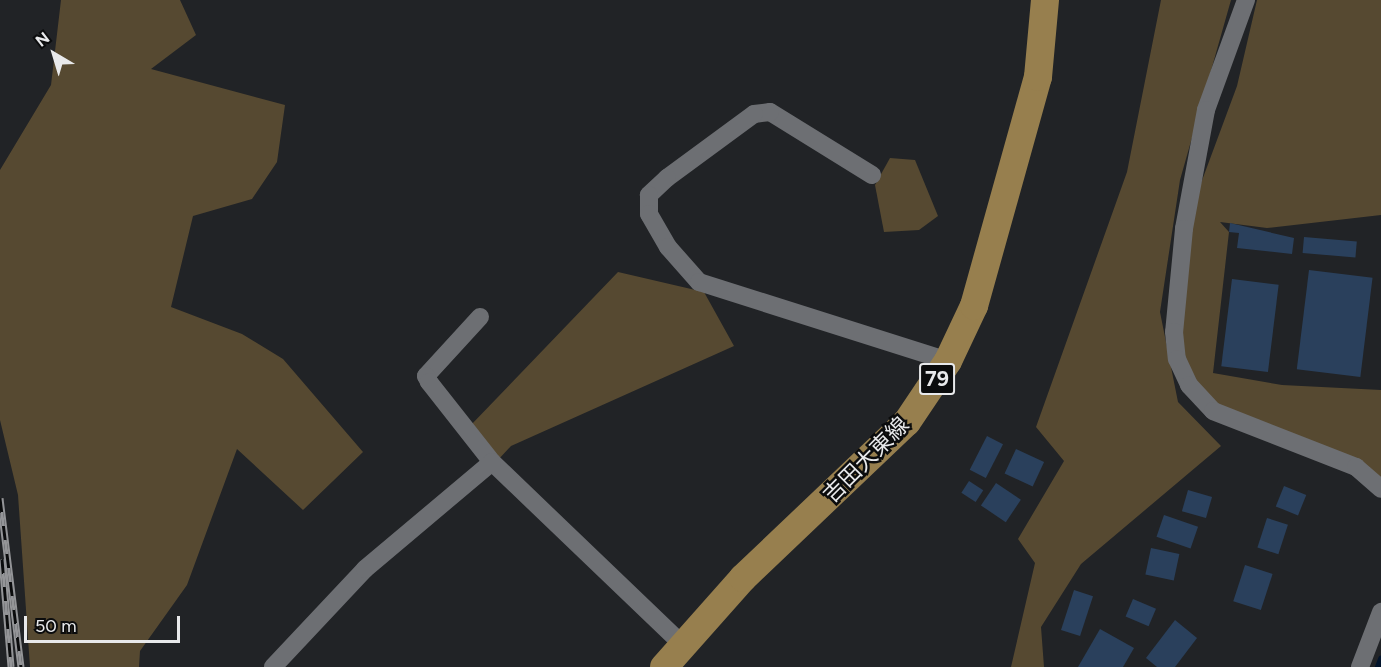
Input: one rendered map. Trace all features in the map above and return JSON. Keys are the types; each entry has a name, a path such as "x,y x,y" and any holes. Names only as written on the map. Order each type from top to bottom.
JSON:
{"main road":[{"name":"吉田大東線","path":"664,667 681,643 907,422 948,361 974,306 1038,77 1045,0"}],"street":[{"path":"1246,0 1206,110 1184,229 1174,332 1178,359 1189,385 1213,411 1356,467 1381,489"},
{"path":"872,175 770,112 754,114 649,195 649,214 668,247 699,282 948,361"},
{"path":"480,317 426,376 492,462 681,643"},
{"path":"273,667 365,569 492,462"},
{"path":"1360,667 1381,612"}],"shaded area":[{"path":"61,0 180,0 196,35 151,69 285,105 277,162 252,199 193,216 171,307 242,334 283,359 363,452 303,510 237,449 187,585 140,651 139,667 30,667 18,495 0,420 0,170 51,85"},
{"path":"1161,0 1231,0 1180,180 1160,312 1178,402 1221,446 1081,564 1041,627 1044,667 1011,667 1035,563 1018,539 1064,461 1036,427 1127,172"},
{"path":"1257,0 1381,0 1381,215 1267,228 1220,222 1229,232 1213,373 1282,385 1381,390 1381,488 1255,429 1189,385 1174,332 1184,229 1237,86"},
{"path":"890,158 915,160 938,216 919,230 884,232 875,185"},
{"path":"618,272 704,292 734,346 511,446 497,461 470,426"}],"building":[{"path":"1230,223 1294,238 1292,254 1237,248 1239,233 1229,232"},
{"path":"1304,237 1357,242 1355,258 1303,253"},
{"path":"1309,270 1373,278 1360,377 1297,369"},
{"path":"1232,279 1279,285 1268,372 1221,366"},
{"path":"987,436 1003,444 986,478 970,470"},
{"path":"1016,449 1044,462 1033,487 1005,473"},
{"path":"969,481 983,490 976,502 961,493"},
{"path":"996,483 1021,500 1006,522 981,505"},
{"path":"1284,486 1306,495 1298,515 1276,506"},
{"path":"1188,490 1212,497 1206,518 1182,511"},
{"path":"1164,515 1198,527 1191,548 1157,537"},
{"path":"1267,518 1288,525 1278,554 1257,547"},
{"path":"1151,548 1179,554 1174,580 1145,574"},
{"path":"1245,565 1273,574 1261,610 1233,601"},
{"path":"1074,590 1093,596 1080,636 1061,630"},
{"path":"1133,599 1156,609 1149,626 1126,616"},
{"path":"1175,620 1197,638 1175,667 1157,667 1146,658"},
{"path":"1100,629 1134,648 1123,667 1078,667"}],"waterway":[{"path":"1378,667 1381,659"}],"railway":[{"path":"0,498 21,667"},
{"path":"2,559 11,667"}]}
